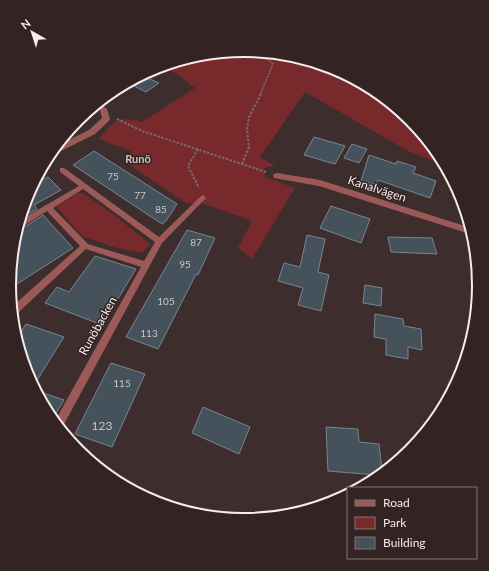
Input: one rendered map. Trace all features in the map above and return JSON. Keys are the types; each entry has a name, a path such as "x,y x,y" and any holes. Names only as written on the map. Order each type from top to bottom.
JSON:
{"street":[{"path":"63,147 92,132 106,119 103,109 101,108"},
{"name":"Kanalvägen","path":"276,176 320,183 466,230"}],"lane":[{"path":"62,170 159,241"},
{"path":"26,220 84,186"},
{"name":"Runöbacken","path":"61,421 159,241 203,198"},
{"path":"48,207 85,246 146,265"},
{"path":"17,308 85,246"}],"path":[{"path":"242,164 249,147 247,129 249,117 256,105 273,64 266,58"},
{"path":"104,112 127,125 276,176"},
{"path":"198,149 188,166 203,198"}],"green space":[{"path":"230,57 259,57 289,61 318,69 346,81 384,104 406,124 426,146 436,161 408,151 305,92 260,157 275,166 264,168 265,177 295,188 252,259 238,248 252,221 202,203 186,203 125,162 131,151 99,139 113,123 122,119 142,122 195,88 177,74 168,70 200,61"},
{"path":"78,193 83,193 113,214 150,244 142,253 113,247 82,236 56,206"}],"building":[{"path":"148,78 159,83 146,92 134,86"},
{"path":"314,137 345,146 335,164 304,155"},
{"path":"352,144 367,149 359,163 344,158"},
{"path":"94,151 177,204 166,221 162,224 73,165"},
{"path":"369,155 396,164 397,161 416,167 413,173 436,181 430,198 378,180 377,185 361,181"},
{"path":"48,177 61,190 34,205 37,209 27,215 33,198 42,180"},
{"path":"331,206 370,219 361,243 320,228"},
{"path":"43,215 73,248 17,284 16,271 20,241 24,226"},
{"path":"187,230 215,238 198,275 196,274 158,349 126,337"},
{"path":"307,235 325,239 318,272 329,275 321,311 298,305 303,288 278,281 284,263 300,267"},
{"path":"388,237 432,238 437,254 391,252"},
{"path":"95,256 136,269 102,325 45,303 57,287 69,292"},
{"path":"365,285 382,288 381,306 363,303"},
{"path":"375,314 403,319 404,326 421,329 422,350 408,347 408,359 386,355 386,339 374,337"},
{"path":"26,324 64,337 37,381 28,359 21,332"},
{"path":"111,363 145,374 112,447 75,434"},
{"path":"43,393 64,400 56,414"},
{"path":"203,407 250,427 239,454 192,433"},
{"path":"326,427 358,429 359,442 379,444 382,468 372,475 328,471"}],"district":[{"name":"Runö","path":"138,159"}]}
